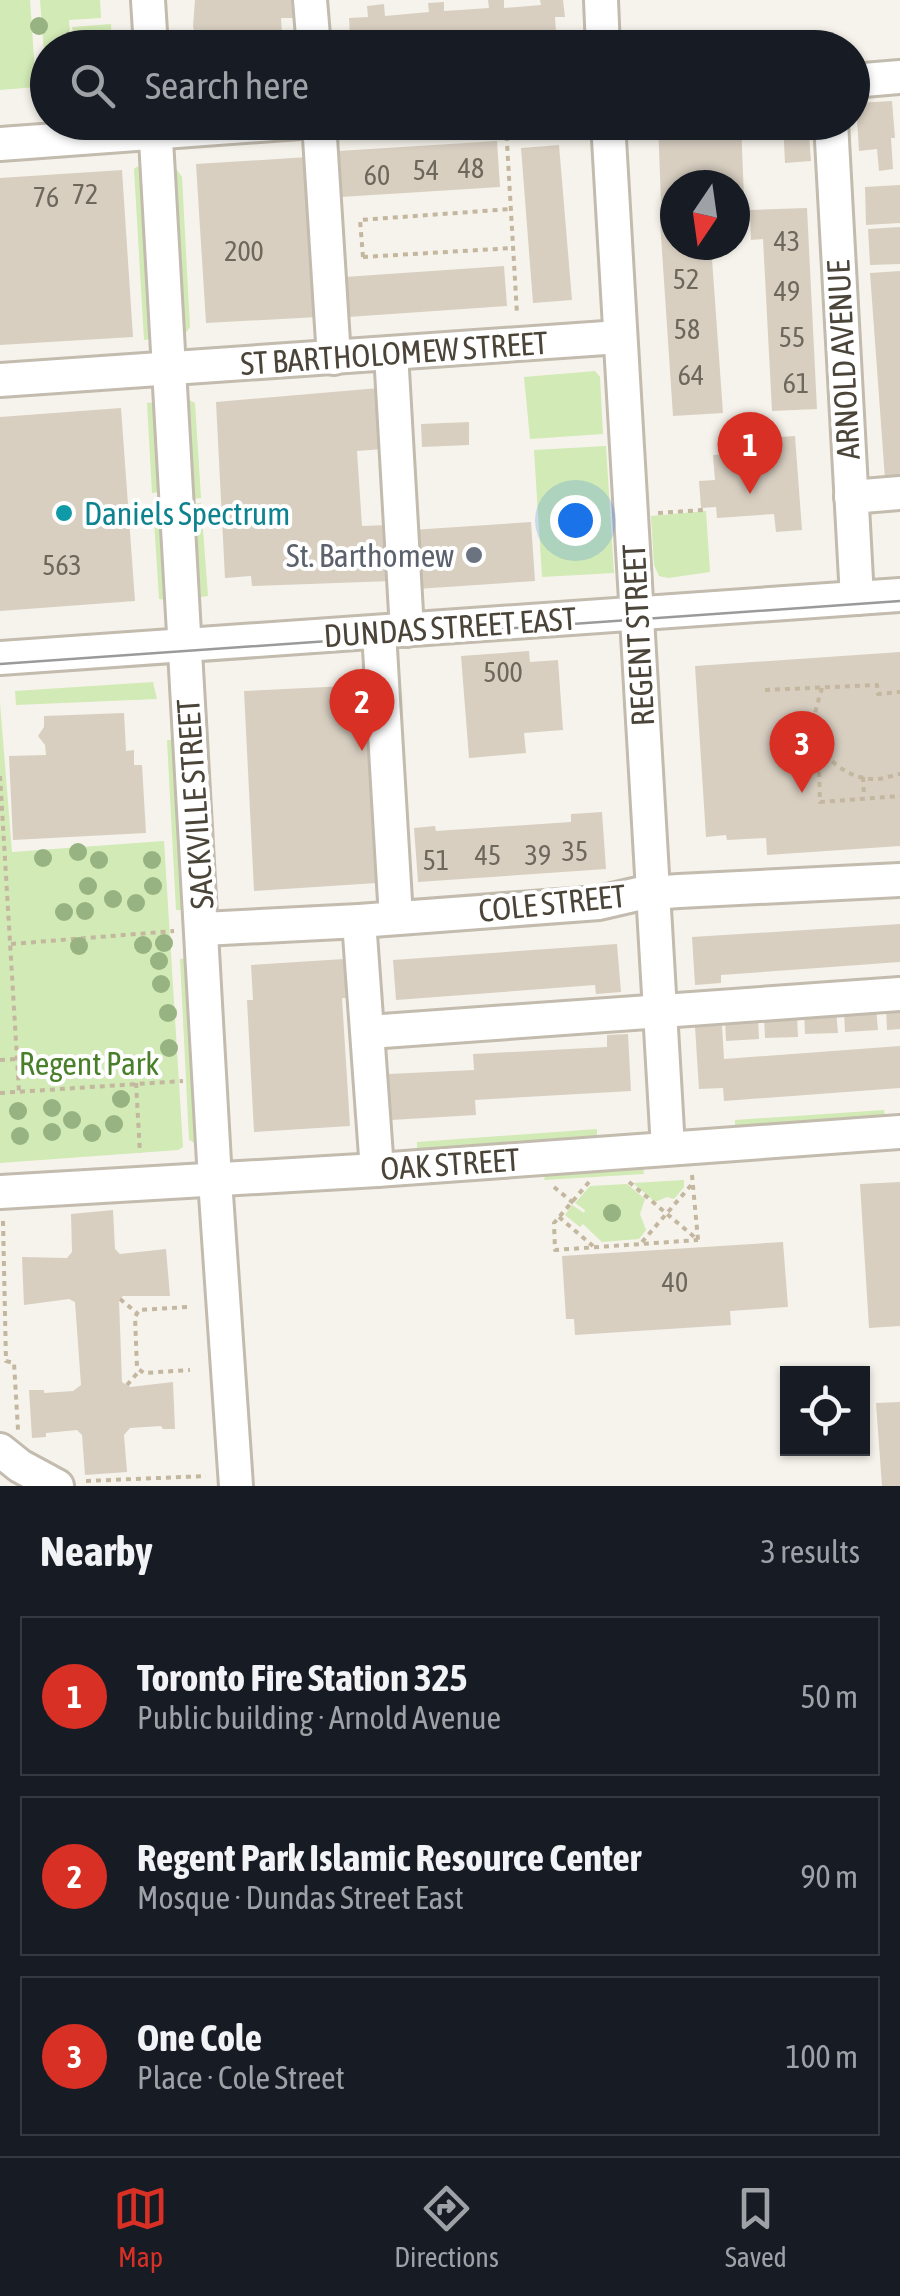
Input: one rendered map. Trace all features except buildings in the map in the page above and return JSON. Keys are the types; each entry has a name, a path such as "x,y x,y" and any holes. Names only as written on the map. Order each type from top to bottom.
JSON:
{"street":[{"path":"148,0 150,30"},
{"path":"310,0 312,30"},
{"path":"600,0 602,30"},
{"path":"870,80 900,77"},
{"path":"0,144 39,140"},
{"name":"SACKVILLE STREET","path":"156,140 185,646 189,930 215,1180 230,1479"},
{"path":"321,140 334,358"},
{"name":"REGENT STREET","path":"609,140 668,1148"},
{"name":"ARNOLD AVENUE","path":"832,140 857,598"},
{"name":"ST BARTHOLOMEW STREET","path":"0,380 620,336"},
{"path":"391,353 396,918"},
{"path":"851,497 900,493"},
{"name":"DUNDAS STREET EAST","path":"0,658 900,595"},
{"name":"COLE STREET","path":"189,930 599,903 653,893 900,880"},
{"path":"359,921 376,1170"},
{"path":"368,1032 900,994"},
{"name":"OAK STREET","path":"2,1201 215,1180 900,1132"},
{"path":"9,1447 20,1466 67,1484"}],"path":[{"path":"507,140 518,328"},
{"path":"510,209 360,220 363,257 513,248"},
{"path":"648,514 703,510"},
{"path":"765,690 877,685 878,694 900,692"},
{"path":"822,688 814,727 822,749 844,772 876,779 900,774"},
{"path":"818,737 820,802 900,796"},
{"path":"0,776 19,1092"},
{"path":"863,777 864,799"},
{"path":"10,944 189,930"},
{"path":"0,1060 17,1059"},
{"path":"0,1093 183,1081"},
{"path":"136,1083 140,1156"},
{"path":"692,1174 698,1240"},
{"path":"626,1179 698,1240"},
{"path":"589,1182 554,1223 555,1250 698,1240"},
{"path":"642,1242 693,1183"},
{"path":"552,1185 574,1204"},
{"path":"2,1201 6,1361 14,1363 9,1447"},
{"path":"559,1216 594,1246"},
{"path":"120,1299 138,1313"},
{"path":"140,1370 134,1318 139,1310 187,1306"},
{"path":"127,1385 140,1370 190,1370"},
{"path":"67,1484 230,1479"}],"green space":[{"path":"0,0 30,0 30,88 0,90"},
{"path":"40,0 100,0 101,18 69,20 70,30 42,30"},
{"path":"111,24 111,30 72,30 72,27"},
{"path":"138,166 151,339 144,340 134,169"},
{"path":"174,166 182,177 190,327 185,334"},
{"path":"595,371 600,377 603,434 530,439 524,377"},
{"path":"189,400 195,403 201,498 193,499"},
{"path":"156,402 161,492 152,493 147,403"},
{"path":"606,446 614,573 542,577 534,450"},
{"path":"162,503 166,600 159,599 153,504"},
{"path":"201,503 208,596 201,597 193,504"},
{"path":"706,511 710,572 659,576 654,565 651,516"},
{"path":"153,682 157,699 16,705 15,691"},
{"name":"Regent Park","path":"0,703 12,852 164,841 183,1147 178,1150 0,1163"},
{"path":"167,740 176,740 185,910 176,910"},
{"path":"188,958 197,1144 189,1140 180,959"},
{"path":"884,1110 885,1117 735,1128 735,1120"},
{"path":"597,1129 597,1137 417,1150 417,1142"},
{"path":"643,1165 644,1174 544,1180 546,1172"},
{"path":"684,1180 684,1187 674,1199 667,1197 655,1202 633,1183"},
{"path":"627,1184 645,1199 640,1214 646,1230 639,1239 602,1242 583,1224 580,1227 565,1215 572,1205 584,1213 575,1203 590,1186"}],"tram line":[{"path":"0,664 900,601"}],"place":[{"name":"Toronto Fire Station 325","path":"750,494"},
{"name":"Daniels Spectrum","path":"64,513"},
{"name":"St. Barthomew","path":"474,555"},
{"name":"Regent Park Islamic Resource Center","path":"362,751"},
{"name":"One Cole","path":"802,793"}]}
